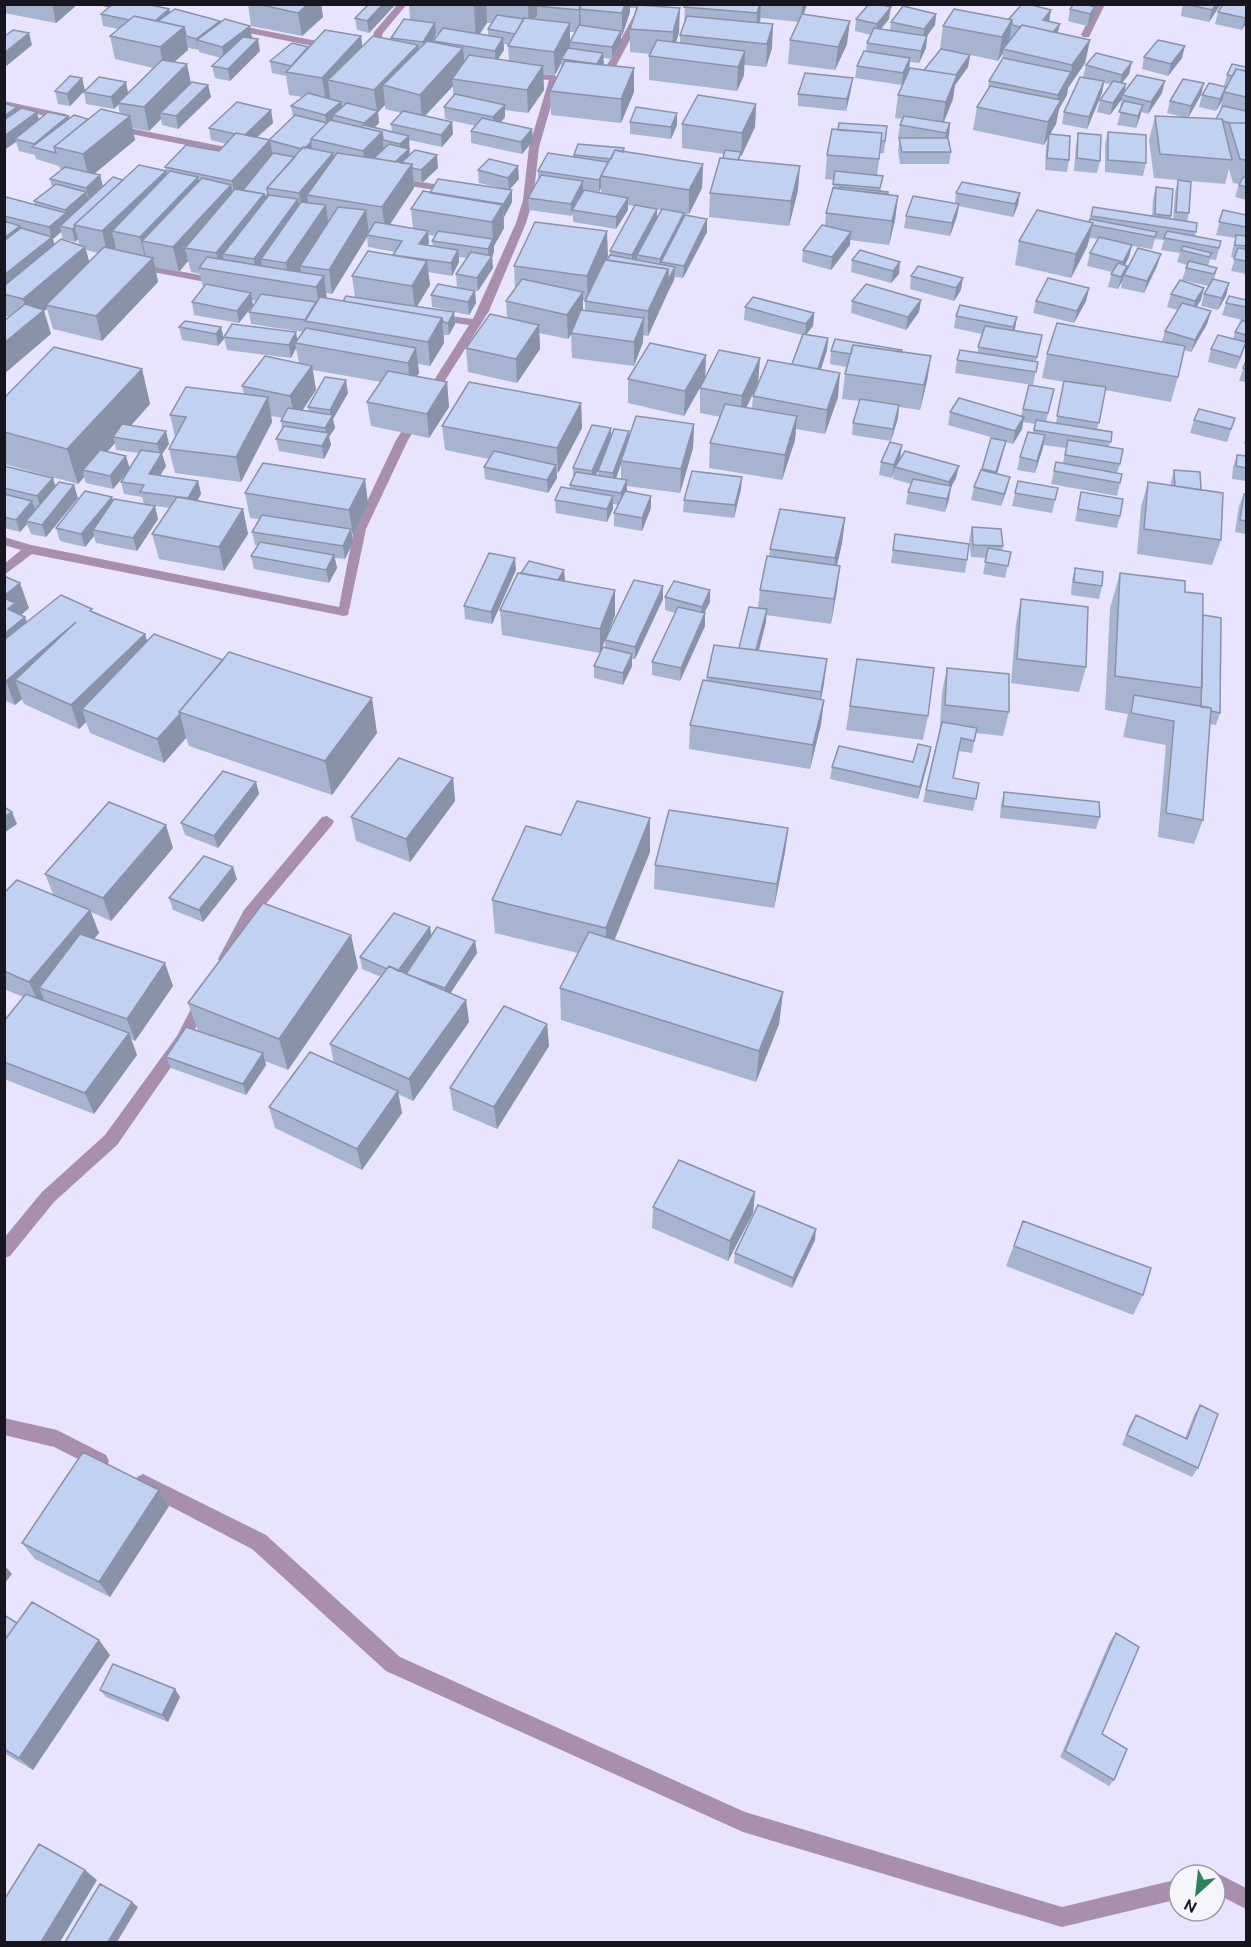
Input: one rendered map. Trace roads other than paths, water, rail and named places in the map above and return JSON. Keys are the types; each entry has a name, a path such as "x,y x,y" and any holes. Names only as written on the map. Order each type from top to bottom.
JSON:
{"street":[{"path":"99,4 135,11"},
{"path":"373,55 379,32 403,4"},
{"path":"593,80 603,81 645,4"},
{"path":"1086,35 1101,4"},
{"path":"224,26 338,48"},
{"path":"4,542 344,612 360,529 402,440 484,311 522,223 522,199 534,147 559,78 510,75"},
{"path":"4,104 72,119"},
{"path":"106,126 254,156"},
{"path":"380,178 460,191"},
{"path":"129,265 236,284"},
{"path":"419,314 476,323"},
{"path":"4,572 30,549"},
{"path":"4,1251 48,1197 111,1140 182,1040 249,914 327,821"},
{"path":"4,1426 57,1439 259,1542 393,1664 743,1822 1062,1917 1167,1892"},
{"path":"1227,1889 1246,1899"}]}
